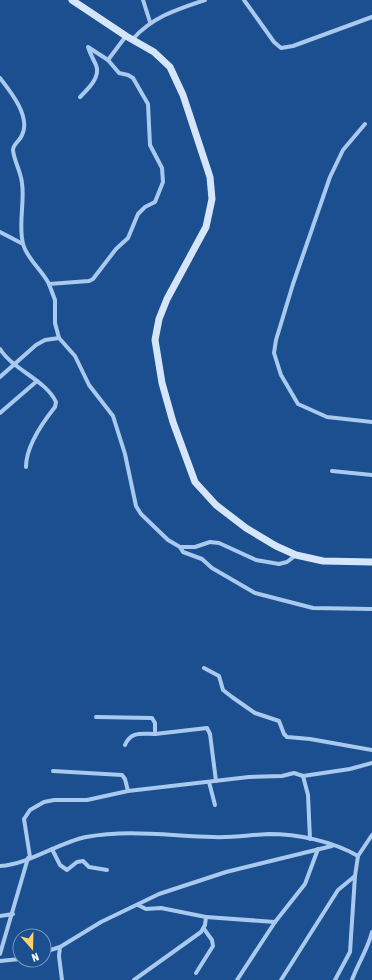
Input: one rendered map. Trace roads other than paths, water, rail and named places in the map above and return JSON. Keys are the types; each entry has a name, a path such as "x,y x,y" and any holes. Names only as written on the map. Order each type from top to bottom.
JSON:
{"main road":[{"path":"72,0 154,52 170,67 183,96 206,159 212,190 210,213 206,227 167,299 159,319 156,332 156,347 162,383 173,422 195,482 216,505 246,528 296,555 323,561 372,562"}],"street":[{"path":"143,0 150,22"},
{"path":"108,60 129,37 150,22 176,9 205,0"},
{"path":"244,0 274,42 281,48 293,46 372,16"},
{"path":"49,284 89,281 93,278 116,249 128,238 138,214 145,207 156,202 163,186 162,168 150,145 147,101 133,78 119,73 108,60 88,47 96,66 96,74 94,80 80,97"},
{"path":"0,78 24,119 25,127 22,135 14,145 13,150 22,183 20,218 23,244 49,284 55,300 55,323 59,338 78,360 88,385 113,416 125,454 138,510 168,540 180,546 195,547 210,542 219,543 256,560 278,564 287,562 296,555"},
{"path":"364,124 343,150 330,177 293,284 276,340 274,353 278,370 296,403 324,416 372,422"},
{"path":"0,232 23,244"},
{"path":"0,377 45,340 59,338"},
{"path":"0,349 8,360 37,381 54,398 56,404 34,438 27,457 26,467"},
{"path":"0,413 37,381"},
{"path":"332,471 372,475"},
{"path":"180,546 182,552 202,558 212,568 255,593 313,608 372,609"},
{"path":"204,668 219,676 223,690 237,701 255,713 279,721 287,737 310,739 372,750"},
{"path":"96,716 152,718 155,723 155,734"},
{"path":"125,745 128,738 132,735 207,728 210,734 216,781"},
{"path":"0,954 13,914 20,883 29,858 23,822 25,816 30,810 48,801 87,800 128,791 262,776 282,776 294,773 303,776 350,769 372,763"},
{"path":"53,771 122,775 125,778 128,791"},
{"path":"303,776 308,795 310,839"},
{"path":"209,782 215,805"},
{"path":"0,866 29,858 84,837 111,834 160,834 216,838 268,834 322,841 332,846 345,849 358,856"},
{"path":"335,980 350,952 355,876 358,856 372,835"},
{"path":"52,950 60,947 101,922 159,894 218,875 332,846"},
{"path":"52,849 60,865 67,870 77,862 82,861 88,867 106,870"},
{"path":"237,980 275,922 305,884 318,849"},
{"path":"281,980 338,890 355,876"},
{"path":"138,905 146,909 161,908 206,917 275,922"},
{"path":"0,916 13,914"},
{"path":"134,980 204,929 206,917"},
{"path":"196,974 214,946 212,940 204,929"},
{"path":"352,980 358,965 368,948 372,932"},
{"path":"60,947 59,956 62,980"},
{"path":"0,961 12,960"}]}
